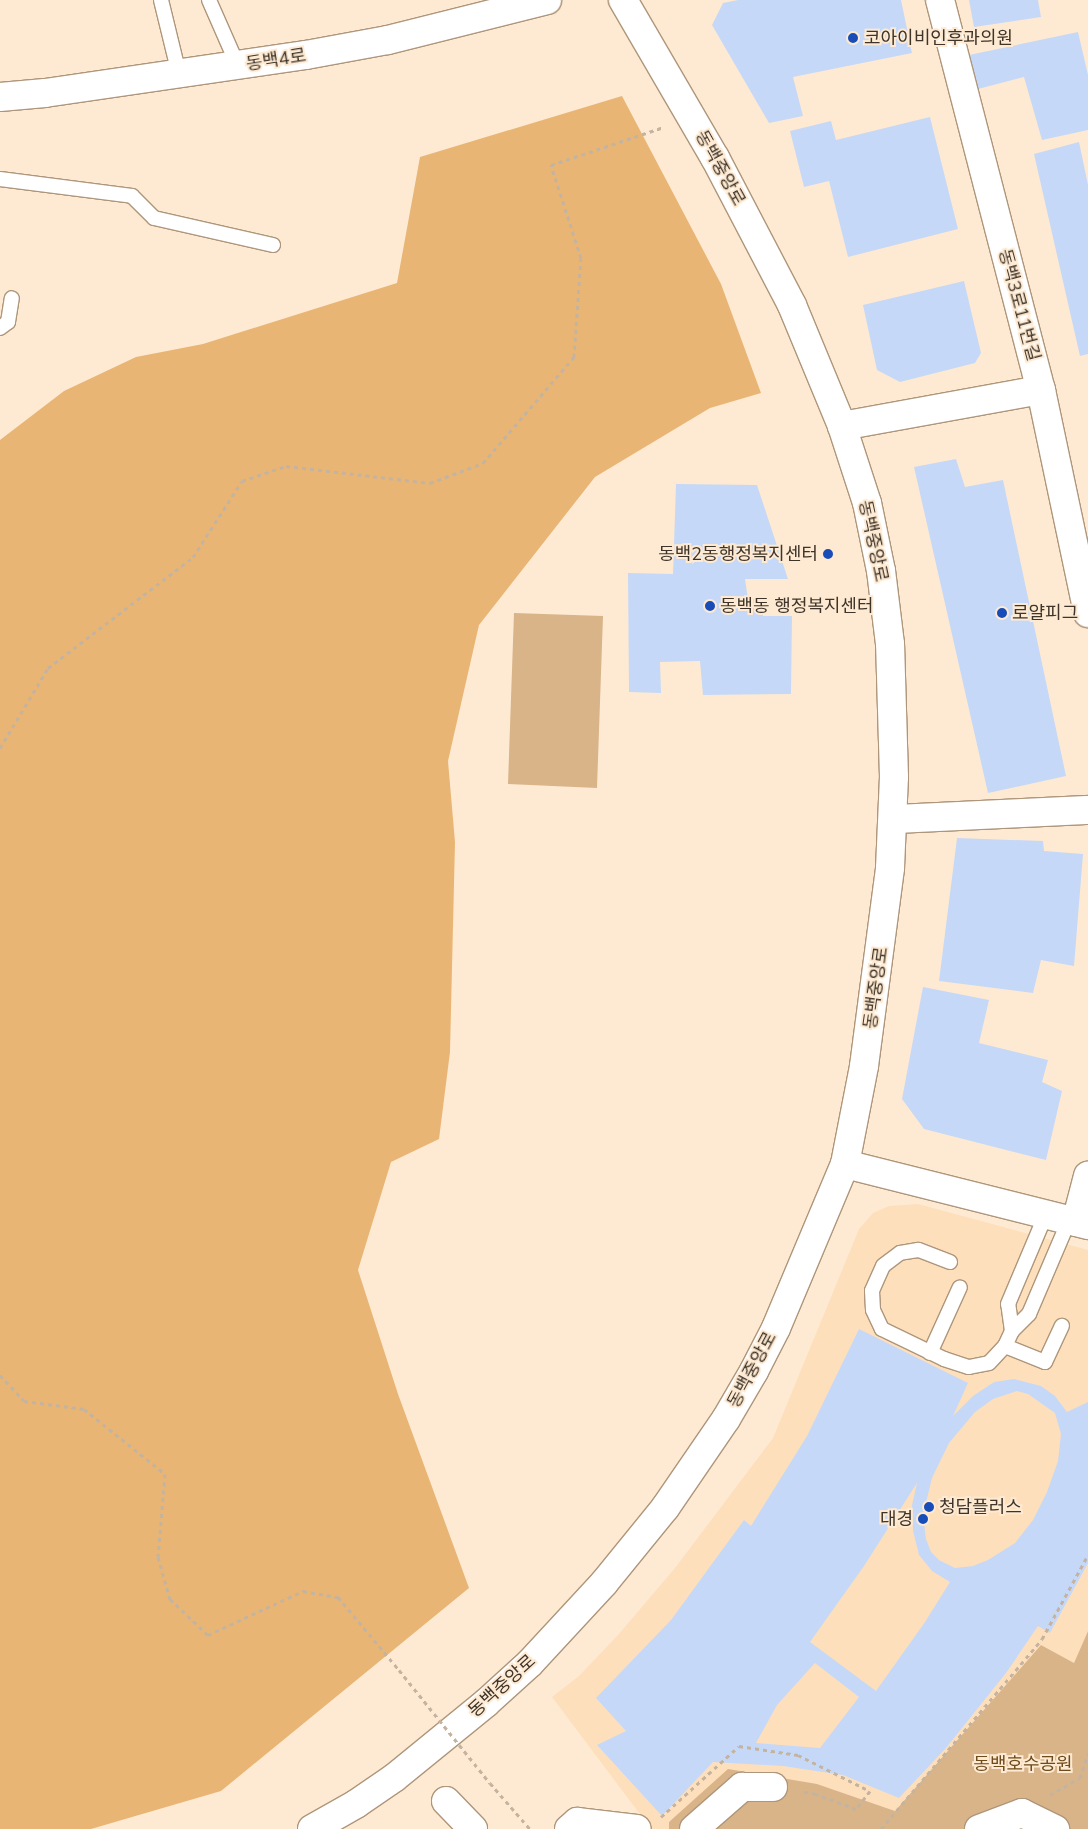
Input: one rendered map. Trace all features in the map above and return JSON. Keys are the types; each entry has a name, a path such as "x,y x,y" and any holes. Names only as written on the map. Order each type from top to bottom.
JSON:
{"street":[{"name":"동백4로","path":"0,97 46,93 238,66 388,40 547,0"},
{"name":"동백중앙로","path":"312,1829 356,1804 394,1778 530,1663 566,1625 638,1541 697,1463 754,1371 802,1268 844,1164 869,1037 882,940 894,819 893,690 890,644 881,571 867,503 842,426 792,306 729,183 623,0"},
{"name":"동백3로11번길","path":"940,0 1041,390 1088,613"},
{"path":"842,426 1041,390"},
{"path":"894,819 1088,810"},
{"path":"844,1164 1070,1220 1088,1176"},
{"path":"694,1829 742,1787 773,1787"},
{"path":"446,1801 473,1829"},
{"path":"979,1829 1022,1813 1055,1829"},
{"path":"569,1829 577,1822 637,1829"}],"lane":[{"path":"162,0 179,74"},
{"path":"209,0 238,66"},
{"path":"0,179 132,196 154,218 273,245"},
{"path":"0,328 8,322 12,298"},
{"path":"1012,1331 1008,1304 1070,1220"},
{"path":"950,1262 918,1250 900,1253 883,1266 872,1291 873,1310 882,1329 930,1353 969,1367 989,1363 1005,1346 1012,1331 1029,1314 1070,1220"},
{"path":"930,1353 960,1287"},
{"path":"1005,1346 1045,1362 1062,1326"}],"path":[{"path":"0,748 48,668 193,556 242,481 286,466 430,483 483,462 574,357 581,258 552,165 692,118"},
{"path":"0,1375 24,1401 84,1409 164,1474 158,1557 170,1599 208,1635 303,1591 338,1597 530,1829"},
{"path":"881,1829 1042,1639 1088,1555"},
{"path":"1022,1813 1080,1778 1088,1753"},
{"path":"773,1787 816,1794 856,1809"}],"shaded area":[{"path":"622,96 721,284 761,393 710,408 595,477 479,625 448,761 455,842 450,1052 439,1139 391,1162 358,1270 398,1394 469,1588 221,1791 91,1829 0,1829 0,440 64,391 136,357 203,344 397,283 420,157"},
{"path":"918,1204 1088,1250 1088,1631 1074,1663 1041,1645 895,1811 817,1784 669,1821 669,1829 651,1829 552,1697 579,1676 618,1635 675,1568 773,1438 859,1229 873,1213 889,1206"}],"green space":[{"path":"514,613 603,616 597,788 508,784"},
{"name":"동백호수공원","path":"1088,1631 1088,1829 669,1829 669,1822 728,1769 817,1784 895,1811 1041,1645 1074,1663"}],"building":[{"path":"738,0 901,0 912,53 793,77 803,116 769,123 712,25 723,3"},
{"path":"969,0 1038,0 1041,17 974,27"},
{"path":"1078,32 1088,75 1088,130 1042,140 1024,77 978,89 969,55"},
{"path":"930,117 958,229 848,257 829,181 804,187 790,131 831,121 836,140"},
{"path":"1079,142 1088,185 1088,354 1080,356 1034,154"},
{"path":"964,281 981,353 975,363 900,382 877,370 863,305"},
{"path":"956,459 965,487 1003,480 1066,776 988,793 914,467"},
{"path":"676,484 757,485 788,579 745,579 748,599 761,599 763,616 792,616 791,694 703,695 700,661 660,662 661,693 629,692 628,573 673,574"},
{"path":"957,838 1043,841 1044,851 1083,854 1074,966 1041,960 1033,993 939,981"},
{"path":"923,987 989,1000 979,1043 1048,1060 1042,1082 1062,1091 1046,1160 924,1129 902,1099"},
{"path":"859,1329 968,1383 953,1416 973,1396 994,1382 1014,1379 1041,1386 1055,1396 1067,1412 1088,1402 1088,1563 1050,1633 1038,1626 1006,1673 946,1748 899,1798 843,1775 783,1766 713,1762 662,1816 597,1745 626,1731 596,1698 671,1620 744,1520 751,1526 807,1436","holes":["1017,1391 1028,1394 1055,1413 1061,1434 1058,1461 1047,1492 1033,1520 1015,1543 988,1560 973,1566 955,1568 939,1560 931,1552 926,1539 923,1515 932,1478 949,1443 975,1412 993,1399","917,1483 912,1505 913,1531 919,1555 932,1571 950,1582 925,1622 876,1691 810,1642 864,1566","815,1663 859,1697 820,1748 756,1743 777,1705"]}],"place":[{"name":"코아이비인후과의원","path":"853,38"},
{"name":"동백2동행정복지센터","path":"828,554"},
{"name":"동백동 행정복지센터","path":"710,606"},
{"name":"로얄피그","path":"1002,613"},
{"name":"청담플러스","path":"929,1507"},
{"name":"대경","path":"923,1519"}]}
